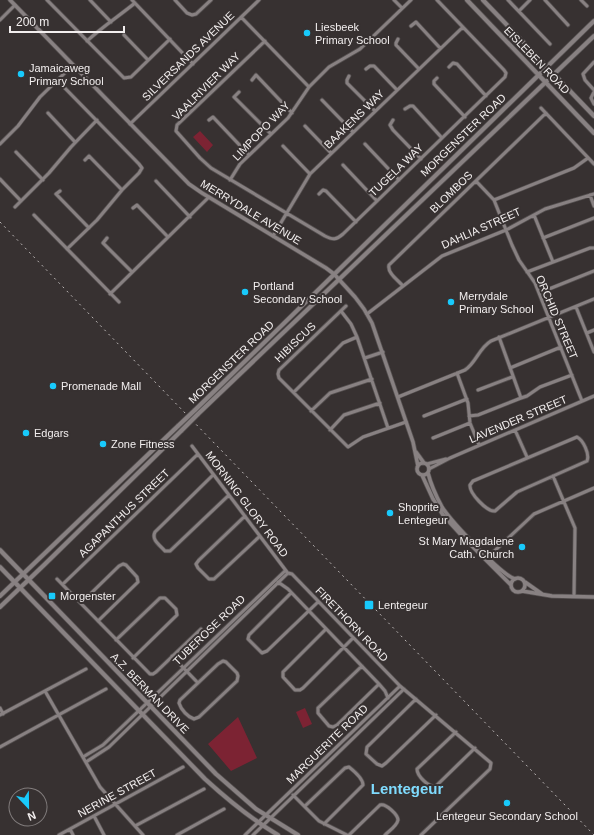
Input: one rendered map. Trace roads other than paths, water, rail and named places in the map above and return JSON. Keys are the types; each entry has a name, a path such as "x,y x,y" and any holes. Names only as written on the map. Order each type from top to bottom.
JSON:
{"main road":[{"name":"EISLEBEN ROAD","path":"467,0 594,133"},
{"name":"EISLEBEN ROAD","path":"483,0 594,116"},
{"name":"MORGENSTER ROAD","path":"0,596 195,410 594,21"},
{"name":"MORGENSTER ROAD","path":"0,607 198,414 594,36"},
{"name":"A.Z. BERMAN DRIVE","path":"0,550 216,774 242,798 265,816 298,835"},
{"name":"A.Z. BERMAN DRIVE","path":"0,566 214,788 262,826 278,835"}],"street":[{"name":"MERRYDALE AVENUE","path":"10,0 189,184 318,263 340,280 368,314 375,330 416,451 418,472 422,475"},
{"path":"47,0 124,78 131,77 170,39"},
{"path":"90,0 111,22"},
{"path":"175,0 188,14 192,15 196,14 211,0"},
{"name":"SILVERSANDS AVENUE","path":"130,124 259,0"},
{"path":"394,0 402,8"},
{"name":"LIMPOPO WAY","path":"230,180 240,164 292,113 309,87 330,66 360,49 411,0"},
{"path":"437,0 463,27"},
{"path":"508,0 550,44"},
{"path":"518,11 530,0"},
{"path":"545,0 568,25"},
{"path":"581,0 587,6"},
{"path":"87,41 98,30 111,22 133,1 193,64"},
{"path":"0,20 15,5"},
{"path":"241,17 309,87"},
{"path":"410,26 416,22 440,48"},
{"name":"BAAKENS WAY","path":"273,236 310,174 463,27"},
{"name":"TUGELA WAY","path":"287,213 332,240 339,238 503,79 506,73 463,27"},
{"path":"124,35 148,60"},
{"path":"398,39 396,45 419,69"},
{"name":"VAALRIVIER WAY","path":"265,41 177,125 176,128 177,133 207,165 287,213"},
{"path":"594,62 583,74 585,80 594,91 591,98 594,104"},
{"path":"449,67 453,63 457,64 486,96"},
{"path":"0,144 18,126 37,100 73,65"},
{"path":"366,69 370,66 374,66 396,90"},
{"path":"252,80 256,76 292,113"},
{"path":"349,76 347,83 375,111"},
{"path":"437,78 434,84 465,117"},
{"path":"57,80 142,168 97,220 67,249"},
{"path":"239,92 234,97 271,134"},
{"path":"322,100 353,132"},
{"path":"405,108 413,106 442,138"},
{"path":"541,108 594,164"},
{"path":"48,113 75,142"},
{"name":"BLOMBOS","path":"403,286 390,272 388,268 389,265 546,113"},
{"path":"209,120 213,117 249,155"},
{"path":"14,207 43,180 75,142 97,120"},
{"path":"393,120 390,126 421,159"},
{"path":"305,126 331,153"},
{"path":"365,144 399,180"},
{"path":"283,146 310,174"},
{"path":"16,152 43,180"},
{"path":"85,160 89,156 122,190"},
{"path":"494,200 576,167 588,158"},
{"path":"343,166 377,201"},
{"path":"0,180 21,201"},
{"name":"ORCHID STREET","path":"476,181 494,200 517,255 539,293 582,401"},
{"path":"156,182 190,216"},
{"path":"319,194 323,190 326,191 356,222"},
{"path":"60,191 56,194 89,228"},
{"name":"DAHLIA STREET","path":"368,314 442,256 506,230 558,204 594,194"},
{"path":"590,195 594,206"},
{"path":"110,294 209,197"},
{"path":"133,208 137,205 168,237"},
{"path":"34,215 119,302"},
{"path":"534,215 553,262"},
{"path":"543,238 594,218"},
{"path":"107,238 103,243 132,272"},
{"path":"528,272 590,248 594,248"},
{"path":"539,293 594,271"},
{"path":"398,397 464,370 471,365 488,342 594,299"},
{"path":"346,306 341,311 351,324 357,337 388,428"},
{"path":"576,307 594,352"},
{"name":"HIBISCUS","path":"341,311 279,370 278,374 280,378 348,447 363,437 406,422"},
{"path":"587,333 594,330"},
{"path":"294,392 343,343 357,337"},
{"path":"499,337 512,377 521,398"},
{"path":"510,368 561,347"},
{"path":"365,358 383,352"},
{"path":"457,373 467,399 470,423 479,445"},
{"path":"469,416 478,415 527,396 540,387 572,374"},
{"path":"478,390 512,377"},
{"path":"311,411 330,393 372,379"},
{"name":"LAVENDER STREET","path":"428,471 450,458 594,396"},
{"path":"424,416 467,399"},
{"path":"330,430 344,415 380,403"},
{"path":"433,438 470,423"},
{"path":"515,430 527,457"},
{"path":"575,437 580,438 589,456 588,460 585,463 553,476 517,492 494,511 488,510 470,491 469,486 473,481 527,457 575,437"},
{"name":"MORNING GLORY ROAD","path":"192,446 286,572"},
{"name":"MERRYDALE AVENUE","path":"416,451 425,463 428,471"},
{"name":"AGAPANTHUS STREET","path":"63,584 198,454"},
{"name":"LAVENDER STREET","path":"425,463 450,458"},
{"path":"418,466 425,463"},
{"path":"543,594 535,590 520,578 515,579 508,576 488,557 446,512 436,497 428,471 422,475 438,507 455,529 511,585 512,589 516,591 543,594 594,596"},
{"path":"213,475 155,532 153,536 154,539 165,551 170,551 229,495"},
{"path":"553,476 574,528 574,596"},
{"path":"488,557 534,514 594,488"},
{"path":"245,516 199,560 196,564 198,568 209,579 214,579 260,536"},
{"path":"455,529 456,524"},
{"path":"81,603 119,566 123,564 126,565 137,577 138,582 98,621"},
{"name":"TUBEROSE ROAD","path":"83,757 103,745 276,579 286,572"},
{"name":"TUBEROSE ROAD","path":"86,762 105,750 151,707 279,582 286,572"},
{"name":"FIRETHORN ROAD","path":"286,572 292,574 400,686 489,760 491,764 490,769 421,835"},
{"path":"57,579 148,673 151,674 156,672 201,629"},
{"name":"FIRETHORN ROAD","path":"276,579 283,584 386,691 388,698 391,701"},
{"path":"511,585 515,579"},
{"path":"522,591 525,586 525,582"},
{"path":"291,593 249,635 248,639 260,652 265,653 318,602"},
{"path":"116,640 160,598 165,598 176,609 177,615 174,619 133,658"},
{"path":"326,629 283,672 283,677 292,688 297,691 303,688 354,638"},
{"path":"172,656 198,683"},
{"path":"223,661 226,662 238,676 237,681 199,717 194,719 181,708 179,703 180,700 198,683 223,661"},
{"path":"362,666 318,708 318,713 329,726 333,727 337,725 379,684"},
{"path":"0,708 1,715 86,669"},
{"name":"MARGUERITE ROAD","path":"245,835 400,686"},
{"path":"0,747 106,689"},
{"name":"MARGUERITE ROAD","path":"253,835 404,689"},
{"path":"45,691 100,787 143,835"},
{"path":"416,699 367,747 366,754 377,764 382,766 386,764 436,715"},
{"path":"456,732 417,769 418,774 430,786 436,786 475,748"},
{"name":"NERINE STREET","path":"59,835 183,767"},
{"path":"305,806 345,768 349,767 362,779 363,785 324,824"},
{"path":"135,826 204,789"},
{"path":"290,792 319,821 348,835 380,805 386,805 398,817 398,820 397,823 385,835"},
{"path":"177,835 224,809"},
{"path":"94,816 104,835"},
{"path":"70,829 73,835"}],"railway":[{"path":"0,222 594,835"}],"place":[{"name":"Liesbeek Primary School","path":"307,33"},
{"name":"Jamaicaweg Primary School","path":"21,74"},
{"name":"Portland Secondary School","path":"245,292"},
{"name":"Merrydale Primary School","path":"451,302"},
{"name":"Promenade Mall","path":"53,386"},
{"name":"Edgars","path":"26,433"},
{"name":"Zone Fitness","path":"103,444"},
{"name":"Shoprite Lentegeur","path":"390,513"},
{"name":"St Mary Magdalene Cath. Church","path":"522,547"},
{"name":"Morgenster","path":"52,596"},
{"name":"Lentegeur","path":"369,605"},
{"name":"Lentegeur Secondary School","path":"507,803"}],"district":[{"name":"Lentegeur","path":"407,788"}]}
